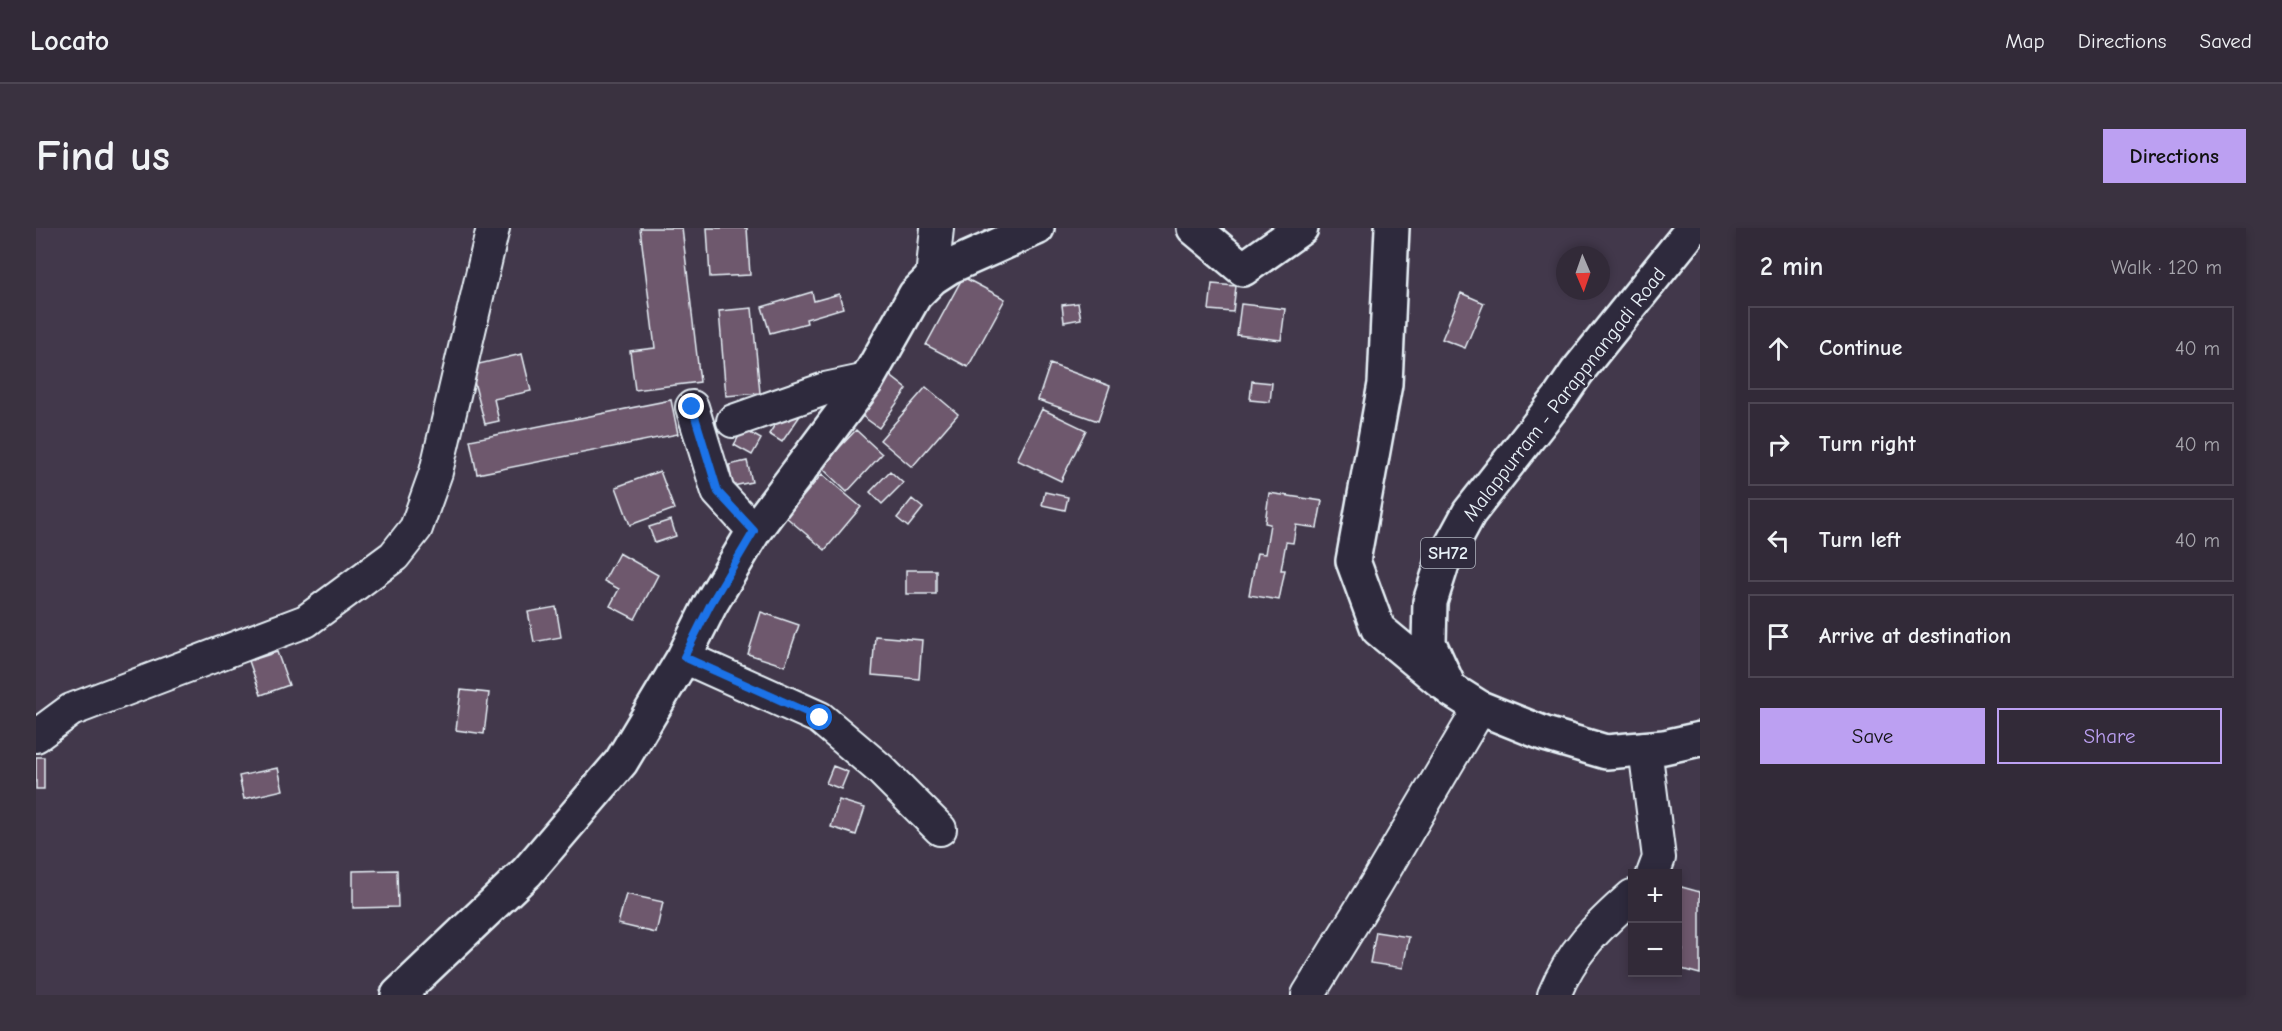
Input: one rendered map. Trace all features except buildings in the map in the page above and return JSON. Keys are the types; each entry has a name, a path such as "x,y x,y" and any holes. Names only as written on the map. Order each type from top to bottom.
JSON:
{"main road":[{"path":"398,995 527,872 614,771 684,657 710,605 754,531 867,380 915,295 932,278 949,267 1037,228"},
{"path":"1194,228 1243,268 1301,228"},
{"path":"1392,228 1385,384 1353,561 1378,629 1450,689 1480,708 1545,734 1606,752 1700,739"},
{"name":"Malappurram - Parappnangadi Road","path":"1450,689 1429,643 1430,602 1443,561 1469,513 1577,372 1693,228"}],"street":[{"path":"36,736 71,710 306,621 394,556 416,528 436,472 492,228"},
{"path":"932,278 938,228"},
{"path":"733,421 825,389 867,380"},
{"path":"692,407 718,492 754,531"},
{"path":"684,657 820,718 880,769 940,829"},
{"path":"1308,995 1480,708"},
{"path":"1645,748 1659,858 1655,869"},
{"path":"1554,995 1564,970 1596,928 1628,900"}],"route":[{"path":"692,407 718,492 754,531 710,605 684,657 820,718"}]}
